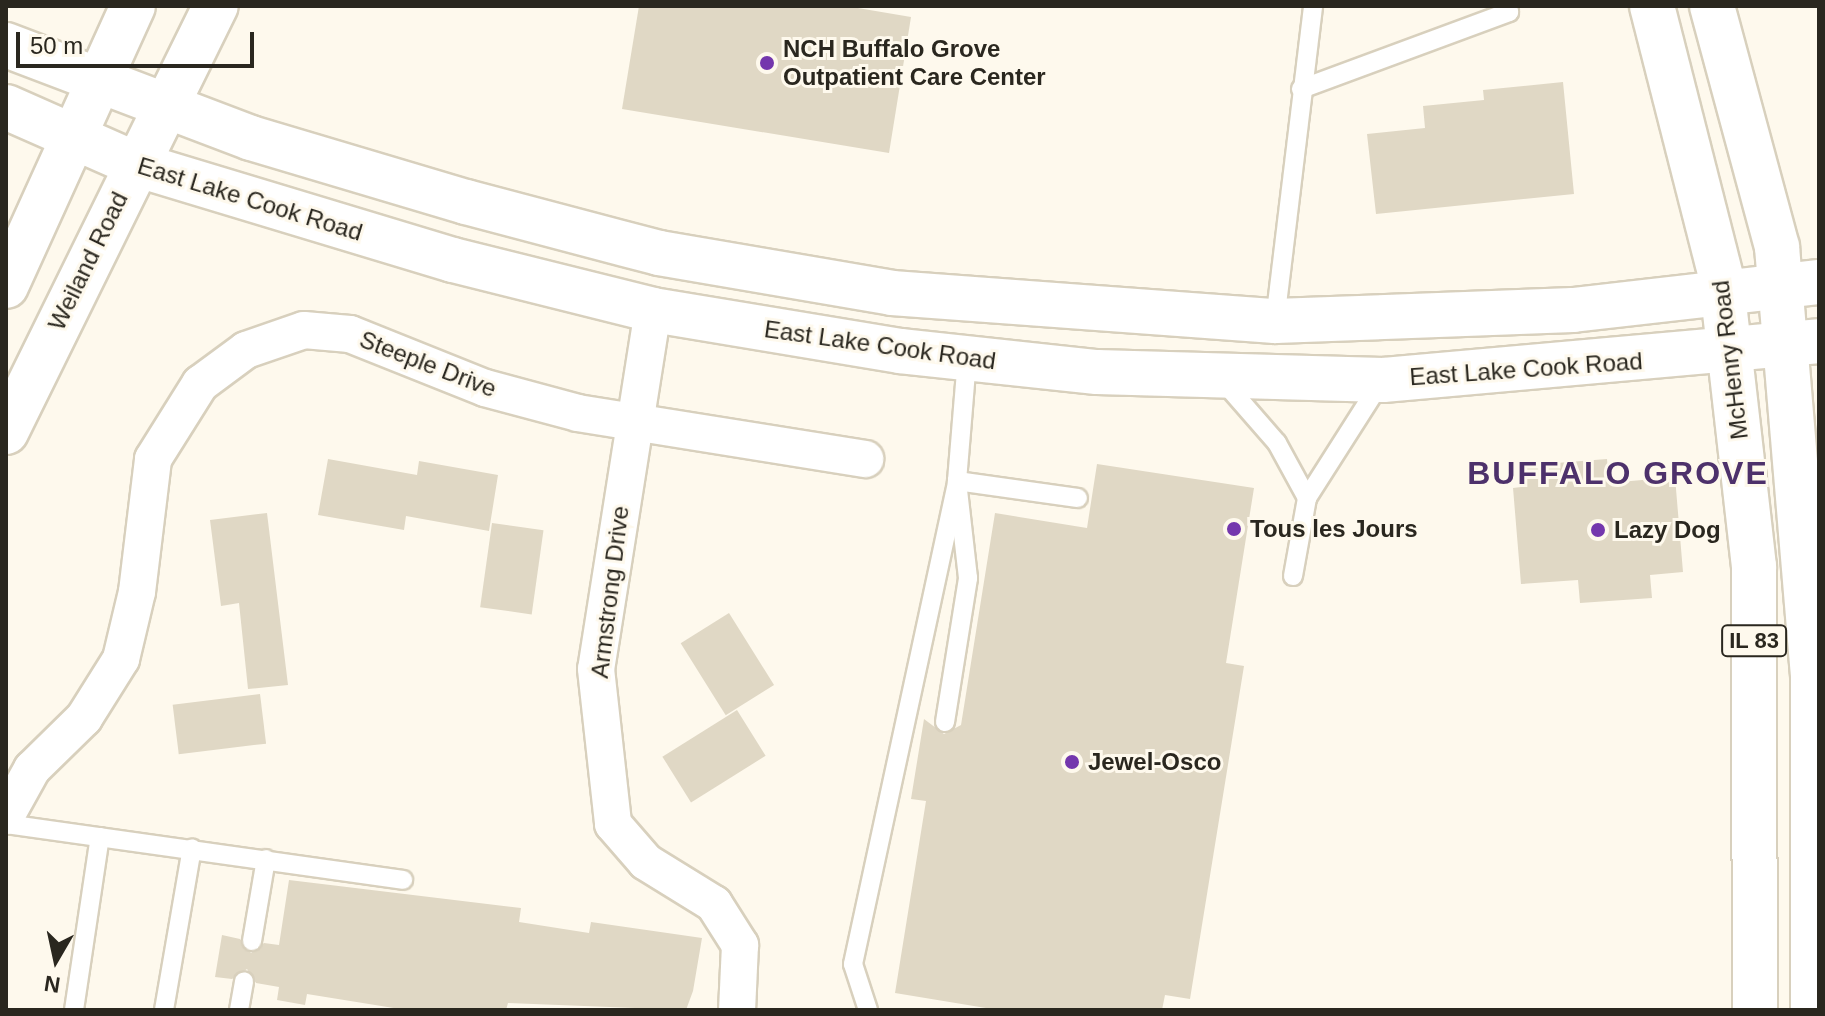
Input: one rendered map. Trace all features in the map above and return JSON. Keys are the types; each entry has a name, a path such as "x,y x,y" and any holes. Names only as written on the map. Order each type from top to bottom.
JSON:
{"main road":[{"path":"6,286 70,137 133,6"},
{"name":"Weiland Road","path":"6,432 135,164 216,6"},
{"name":"McHenry Road","path":"1652,6 1723,295 1754,566 1755,1010"},
{"name":"IL 83","path":"1712,6 1777,247 1800,285 1814,628 1813,1010"},
{"path":"6,45 282,147 659,253 892,293 1275,321 1460,318 1723,295 1800,285"},
{"name":"East Lake Cook Road","path":"6,107 135,164 439,256 653,310 967,358 1220,377 1383,380 1730,353 1802,344"}],"street":[{"name":"Armstrong Drive","path":"653,310 632,420 596,669 613,824 646,862 714,904 740,945 737,1010"},
{"name":"Steeple Drive","path":"6,816 32,769 84,718 121,659 137,592 153,459 200,384 246,350 304,330 350,334 485,388 632,420 865,459"}],"lane":[{"path":"1275,321 1313,6"},
{"path":"1301,89 1509,12 1507,6"},
{"path":"868,1010 853,964 957,481 967,358"},
{"path":"1220,377 1277,443 1307,498"},
{"path":"1293,576 1307,498 1383,380"},
{"path":"957,481 1078,498"},
{"path":"945,722 968,578 957,481"},
{"path":"6,824 403,880"},
{"path":"74,1010 100,837"},
{"path":"164,1010 192,848"},
{"path":"252,941 266,859"},
{"path":"239,1010 244,981"}],"building":[{"name":"NCH Buffalo Grove Outpatient Care Center","path":"639,6 846,6 911,17 889,153 622,109"},
{"path":"1563,82 1574,194 1376,214 1367,134 1425,128 1423,106 1484,100 1483,90"},
{"path":"328,459 417,475 419,461 498,475 489,531 406,516 404,530 318,515"},
{"name":"Lazy Dog","path":"1607,459 1609,483 1675,477 1683,572 1650,575 1652,598 1580,603 1578,580 1521,584 1513,488 1521,487 1519,466"},
{"name":"Jewel-Osco","path":"1097,464 1254,488 1226,663 1244,666 1190,999 1165,995 1162,1010 998,1010 895,993 926,801 911,799 924,719 944,734 961,725 995,513 1087,528"},
{"path":"267,513 288,685 248,689 239,603 221,606 210,520"},
{"path":"492,523 543,530 532,614 480,607"},
{"path":"729,613 774,685 726,715 681,643"},
{"path":"260,694 266,744 179,754 173,705"},
{"path":"737,710 766,756 691,802 662,757"},
{"path":"289,880 521,908 519,922 589,933 591,922 702,938 693,991 686,1010 508,1003 506,1010 406,1010 307,994 305,1005 277,1000 279,987 256,983 247,969 232,979 215,977 222,935 240,939 251,953 264,943 279,945"}],"place":[{"name":"NCH Buffalo Grove Outpatient Care Center","path":"767,63"},
{"name":"Tous les Jours","path":"1234,529"},
{"name":"Lazy Dog","path":"1598,530"},
{"name":"Jewel-Osco","path":"1072,762"}],"district":[{"name":"BUFFALO GROVE","path":"1618,473"}]}
